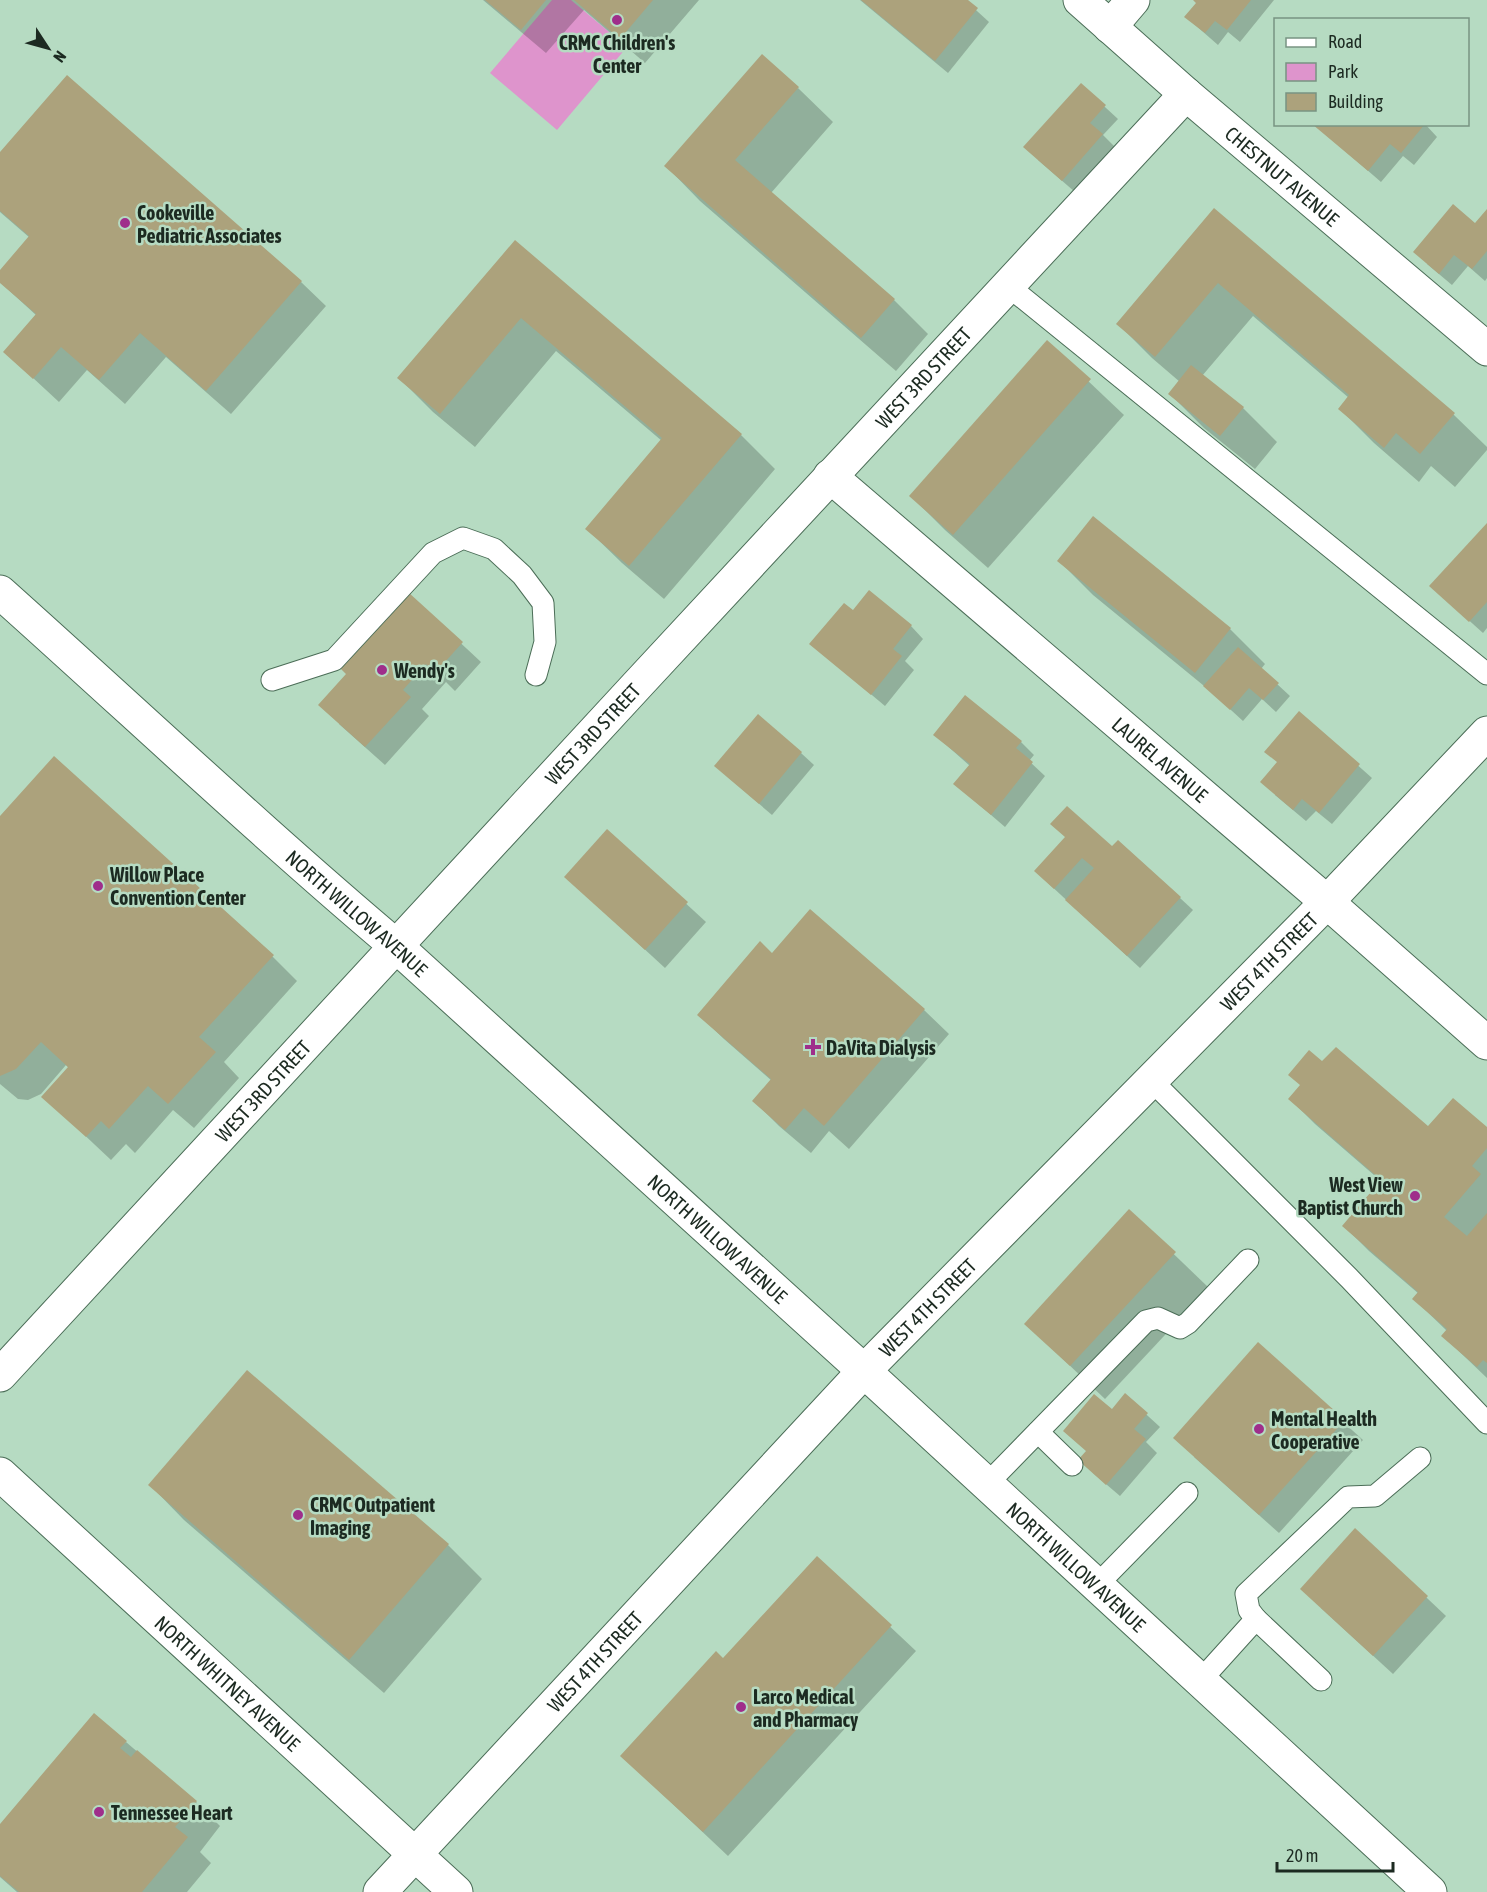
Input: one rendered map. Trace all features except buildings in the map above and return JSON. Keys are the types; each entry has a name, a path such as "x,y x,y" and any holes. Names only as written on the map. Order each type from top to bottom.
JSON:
{"street":[{"name":"CHESTNUT AVENUE","path":"1080,0 1186,94 1487,349"},
{"path":"1110,27 1133,0"},
{"name":"WEST 3RD STREET","path":"0,1375 1186,94"},
{"name":"LAUREL AVENUE","path":"830,476 1487,1043"},
{"name":"NORTH WILLOW AVENUE","path":"0,592 191,766 396,946 864,1371 1431,1892"},
{"name":"WEST 4TH STREET","path":"380,1892 864,1371 1327,903 1487,733"},
{"name":"NORTH WHITNEY AVENUE","path":"0,1474 456,1892"}],"lane":[{"path":"1007,285 1487,674"},
{"path":"272,680 334,660 433,553 463,538 494,549 522,575 543,603 545,642 536,675"},
{"path":"1151,1080 1349,1278 1487,1423"},
{"path":"986,1485 1146,1321 1158,1318 1180,1328 1188,1323 1248,1260"},
{"path":"1038,1432 1072,1465"},
{"path":"1321,1680 1256,1619 1249,1610 1246,1594 1348,1497 1375,1496 1420,1458"},
{"path":"1096,1586 1187,1493"},
{"path":"1200,1681 1256,1619"}],"green space":[{"path":"552,0 571,0 627,47 557,130 490,73"}],"place":[{"name":"CRMC Children's Center","path":"617,20"},
{"name":"Cookeville Pediatric Associates","path":"125,223"},
{"name":"Wendy's","path":"382,670"},
{"name":"Willow Place Convention Center","path":"98,886"},
{"name":"DaVita Dialysis","path":"813,1047"},
{"name":"West View Baptist Church","path":"1415,1196"},
{"name":"Mental Health Cooperative","path":"1259,1429"},
{"name":"CRMC Outpatient Imaging","path":"298,1515"},
{"name":"Larco Medical and Pharmacy","path":"741,1707"},
{"name":"Tennessee Heart","path":"99,1812"}]}
